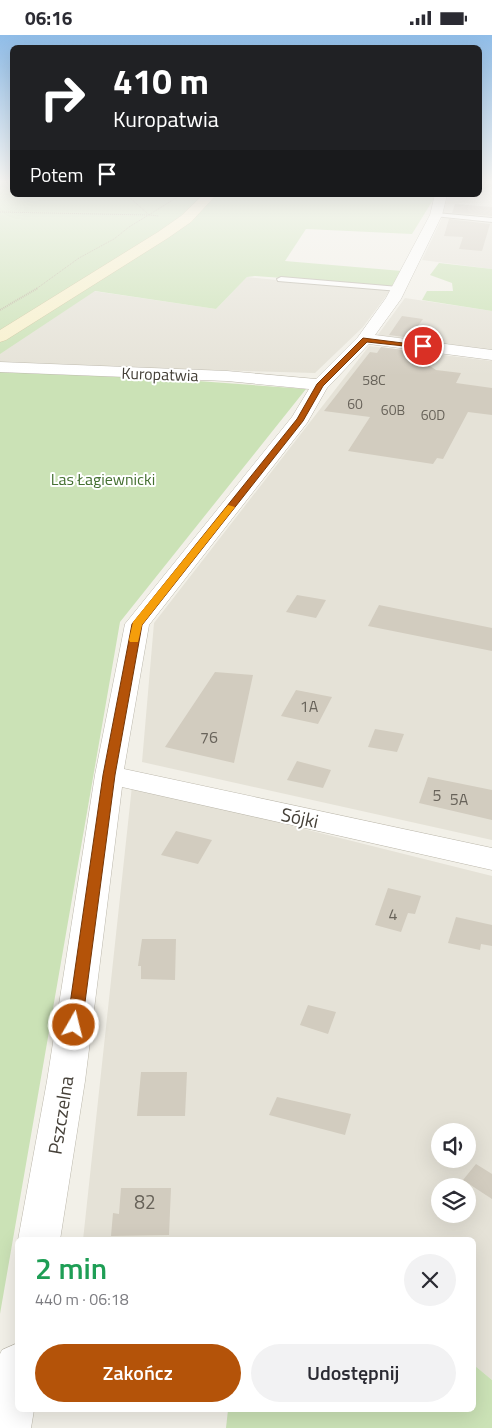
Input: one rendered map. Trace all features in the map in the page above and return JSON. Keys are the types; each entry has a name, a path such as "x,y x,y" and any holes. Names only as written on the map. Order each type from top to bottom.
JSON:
{"street":[{"path":"0,337 143,246"},
{"name":"Pszczelna","path":"40,1237 66,1081 109,775 137,624 300,419 320,385 365,339 369,329 399,289 419,246"},
{"path":"365,339 492,355"},
{"name":"Kuropatwia","path":"0,367 227,377 320,385"},
{"name":"Sójki","path":"109,775 492,859"},
{"path":"7,1428 15,1383"}],"lane":[{"path":"281,279 399,289"}],"path":[{"path":"0,310 34,291 80,258 101,246"}],"shaded area":[{"path":"429,246 492,246 492,269 422,260"},
{"path":"247,277 390,291 363,327 315,373 0,364 0,345 86,290 216,309"},
{"path":"405,298 492,311 492,351 377,336"},
{"path":"369,346 492,361 492,840 142,762 154,623"},
{"path":"132,786 492,876 492,1380 476,1367 476,1237 83,1237"}],"green space":[{"path":"0,246 295,246 285,261 402,271 394,286 247,277 216,309 95,291 0,354"},
{"path":"439,263 492,269 492,311 422,300 427,291 453,291 452,283 430,275"},
{"name":"Las Łagiewnicki","path":"0,372 170,379 306,389 120,622 0,1314"},
{"path":"476,1367 492,1380 492,1428 226,1428 228,1412 476,1412"}],"building":[{"path":"460,246 483,246 482,251 459,249"},
{"path":"402,316 423,319 418,326 436,330 428,340 389,335"},
{"path":"381,347 418,352 415,356 436,370 461,373 456,383 492,388 492,415 468,412 443,459 437,458 433,464 348,451 370,417 324,411 370,352 377,353"},
{"path":"297,595 326,600 316,618 286,612"},
{"path":"379,605 492,628 492,651 368,626"},
{"path":"215,672 253,675 234,763 165,747"},
{"path":"296,690 332,697 318,724 281,716"},
{"path":"375,729 404,734 397,752 368,747"},
{"path":"297,761 331,770 323,788 287,780"},
{"path":"428,777 492,790 492,820 419,803"},
{"path":"176,831 212,840 198,864 161,855"},
{"path":"388,888 421,896 415,914 408,913 401,932 375,925"},
{"path":"456,917 492,925 492,946 481,944 480,950 448,943"},
{"path":"142,939 176,939 175,980 141,979 141,966 138,966"},
{"path":"308,1005 336,1012 328,1034 300,1025"},
{"path":"141,1072 187,1072 185,1116 137,1116"},
{"path":"277,1097 351,1114 345,1135 269,1115"},
{"path":"476,1164 492,1174 492,1199 476,1189 476,1178 465,1178 473,1168 476,1168"},
{"path":"121,1188 171,1188 169,1235 111,1236 113,1213 119,1214"}],"slow traffic":[{"path":"134,640 137,624 231,507"}],"route":[{"path":"74,1025 109,775 137,624 300,419 320,385 365,339 423,346"}]}
